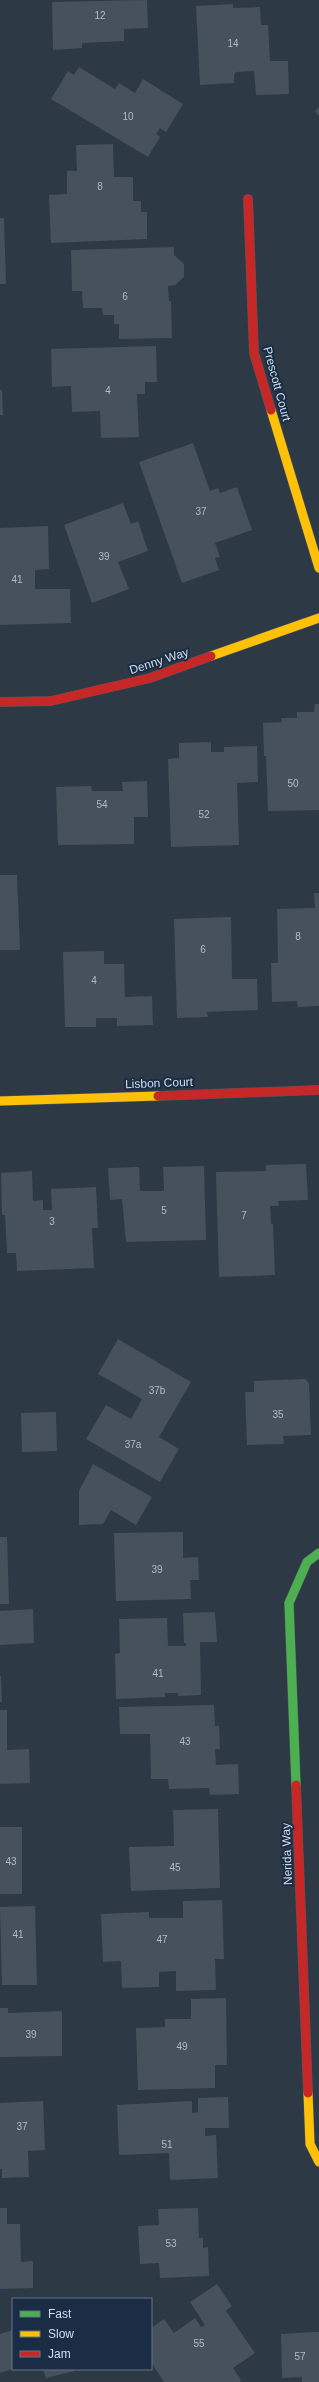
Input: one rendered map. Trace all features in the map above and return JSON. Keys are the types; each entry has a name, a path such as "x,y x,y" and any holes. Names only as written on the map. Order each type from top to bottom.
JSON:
{"street":[{"name":"Prescott Court","path":"248,199 254,353 319,568"},
{"name":"Denny Way","path":"0,702 51,701 150,678 319,618"},
{"name":"Lisbon Court","path":"0,1101 319,1090"},
{"name":"Nerida Way","path":"319,1553 307,1562 288,1602 310,2144 319,2162"}],"building":[{"path":"147,0 148,28 124,29 124,41 82,43 82,48 53,50 52,2"},
{"path":"233,4 233,8 260,7 261,25 268,25 270,61 288,61 289,94 256,95 254,71 236,72 234,75 234,83 200,85 196,6"},
{"path":"79,67 115,89 119,83 135,93 143,79 183,104 166,132 160,128 156,134 160,137 148,157 51,99 68,71 74,75"},
{"path":"319,107 319,116 315,111"},
{"path":"113,144 114,177 133,177 133,201 141,201 141,212 147,212 147,239 51,243 49,195 67,194 67,171 77,171 76,145"},
{"path":"0,218 4,218 6,284 0,284"},
{"path":"174,247 174,255 184,264 184,277 175,285 168,286 169,301 171,301 172,338 119,339 119,324 114,324 114,315 103,315 102,308 83,308 82,291 72,291 71,250"},
{"path":"156,346 157,382 145,382 145,394 137,394 139,437 101,438 100,411 72,412 71,386 52,387 51,349"},
{"path":"0,390 2,390 3,415 0,415"},
{"path":"193,443 210,491 218,488 220,493 237,487 252,530 215,543 220,557 215,558 219,570 182,583 139,462"},
{"path":"123,503 131,524 138,521 148,551 118,562 129,589 92,603 64,525"},
{"path":"48,526 49,569 35,570 35,589 70,589 71,623 0,625 0,528"},
{"path":"315,704 319,704 319,810 268,811 263,723 282,722 281,718 297,718 297,712 314,712"},
{"path":"211,742 211,752 224,752 224,747 257,746 258,782 237,783 239,845 171,847 168,759 179,758 179,743"},
{"path":"147,781 148,817 134,817 134,844 58,845 56,787 91,786 92,791 123,791 122,782"},
{"path":"0,875 17,875 20,950 0,950"},
{"path":"314,893 319,893 319,1006 298,1007 297,1001 272,1002 271,963 278,963 277,909 315,908"},
{"path":"231,917 232,979 257,979 258,1010 207,1012 208,1017 177,1018 174,919"},
{"path":"104,951 104,964 124,964 125,997 152,996 153,1025 117,1026 117,1018 96,1018 96,1027 65,1027 63,952"},
{"path":"306,1164 308,1200 278,1201 279,1206 270,1206 271,1224 273,1224 275,1275 219,1277 216,1172 266,1171 266,1165"},
{"path":"204,1166 206,1240 126,1242 122,1199 110,1200 108,1168 139,1167 140,1191 164,1191 163,1167"},
{"path":"32,1171 33,1201 43,1200 43,1210 52,1210 51,1189 96,1187 98,1228 92,1228 94,1268 17,1271 16,1253 7,1253 5,1215 2,1215 1,1173"},
{"path":"118,1339 191,1382 159,1437 179,1449 160,1482 86,1439 106,1405 131,1419 142,1399 98,1374"},
{"path":"305,1379 309,1383 311,1435 283,1436 284,1444 247,1445 245,1392 254,1392 254,1381"},
{"path":"56,1412 57,1451 22,1452 21,1413"},
{"path":"93,1464 152,1497 136,1525 111,1510 103,1524 79,1525 79,1491"},
{"path":"183,1532 183,1558 198,1557 199,1580 190,1580 191,1599 116,1601 114,1533"},
{"path":"0,1537 7,1537 9,1604 0,1604"},
{"path":"33,1609 34,1643 0,1645 0,1611"},
{"path":"215,1612 217,1642 200,1642 201,1695 178,1696 178,1693 165,1693 165,1697 116,1699 115,1654 120,1653 119,1619 167,1618 168,1646 186,1646 186,1643 184,1643 183,1613"},
{"path":"1,1676 2,1702 0,1702"},
{"path":"214,1705 215,1726 219,1726 220,1749 215,1749 216,1765 238,1764 239,1794 210,1795 209,1788 169,1789 168,1779 151,1779 150,1734 120,1734 119,1707"},
{"path":"0,1710 7,1710 7,1750 29,1749 30,1783 0,1784"},
{"path":"218,1809 220,1888 131,1891 129,1847 174,1846 173,1810"},
{"path":"0,1827 22,1827 22,1894 0,1894"},
{"path":"222,1900 224,1959 215,1959 216,1990 176,1991 176,1971 159,1972 159,1987 122,1988 121,1961 103,1962 101,1914 149,1912 149,1918 183,1918 183,1901"},
{"path":"35,1906 37,1985 2,1985 0,1907"},
{"path":"226,1998 227,2065 215,2065 215,2088 138,2090 136,2028 165,2027 165,2019 191,2019 191,1999"},
{"path":"0,2008 8,2008 8,2013 62,2011 62,2056 0,2057"},
{"path":"228,2097 229,2128 205,2128 205,2136 216,2135 218,2178 170,2180 169,2153 119,2155 117,2105 192,2101 192,2113 198,2112 198,2098"},
{"path":"43,2101 45,2150 28,2151 29,2177 2,2178 2,2169 0,2169 0,2103"},
{"path":"0,2208 7,2208 7,2224 20,2224 21,2262 33,2261 33,2288 0,2289"},
{"path":"198,2208 199,2238 203,2238 203,2248 208,2247 209,2276 160,2278 159,2263 140,2264 138,2226 159,2225 158,2209"},
{"path":"217,2284 232,2306 226,2311 255,2353 233,2368 241,2380 240,2382 164,2382 152,2364 152,2327 164,2319 174,2333 195,2318 201,2327 205,2325 190,2302"},
{"path":"12,2330 12,2369 0,2373 0,2334"},
{"path":"319,2332 319,2382 302,2382 302,2377 282,2378 281,2334"},
{"path":"43,2370 74,2370 74,2371 46,2378"}],"traffic: fast":[{"path":"296,1785 289,1603 307,1562 319,1553"}],"traffic: slow":[{"path":"271,410 319,568"},
{"path":"211,656 319,618"},
{"path":"0,1101 158,1096"},
{"path":"308,2093 310,2144 319,2162"}],"traffic: jam":[{"path":"248,199 254,353 271,410"},
{"path":"0,702 51,701 150,678 211,656"},
{"path":"158,1096 319,1090"},
{"path":"296,1785 308,2093"}]}
